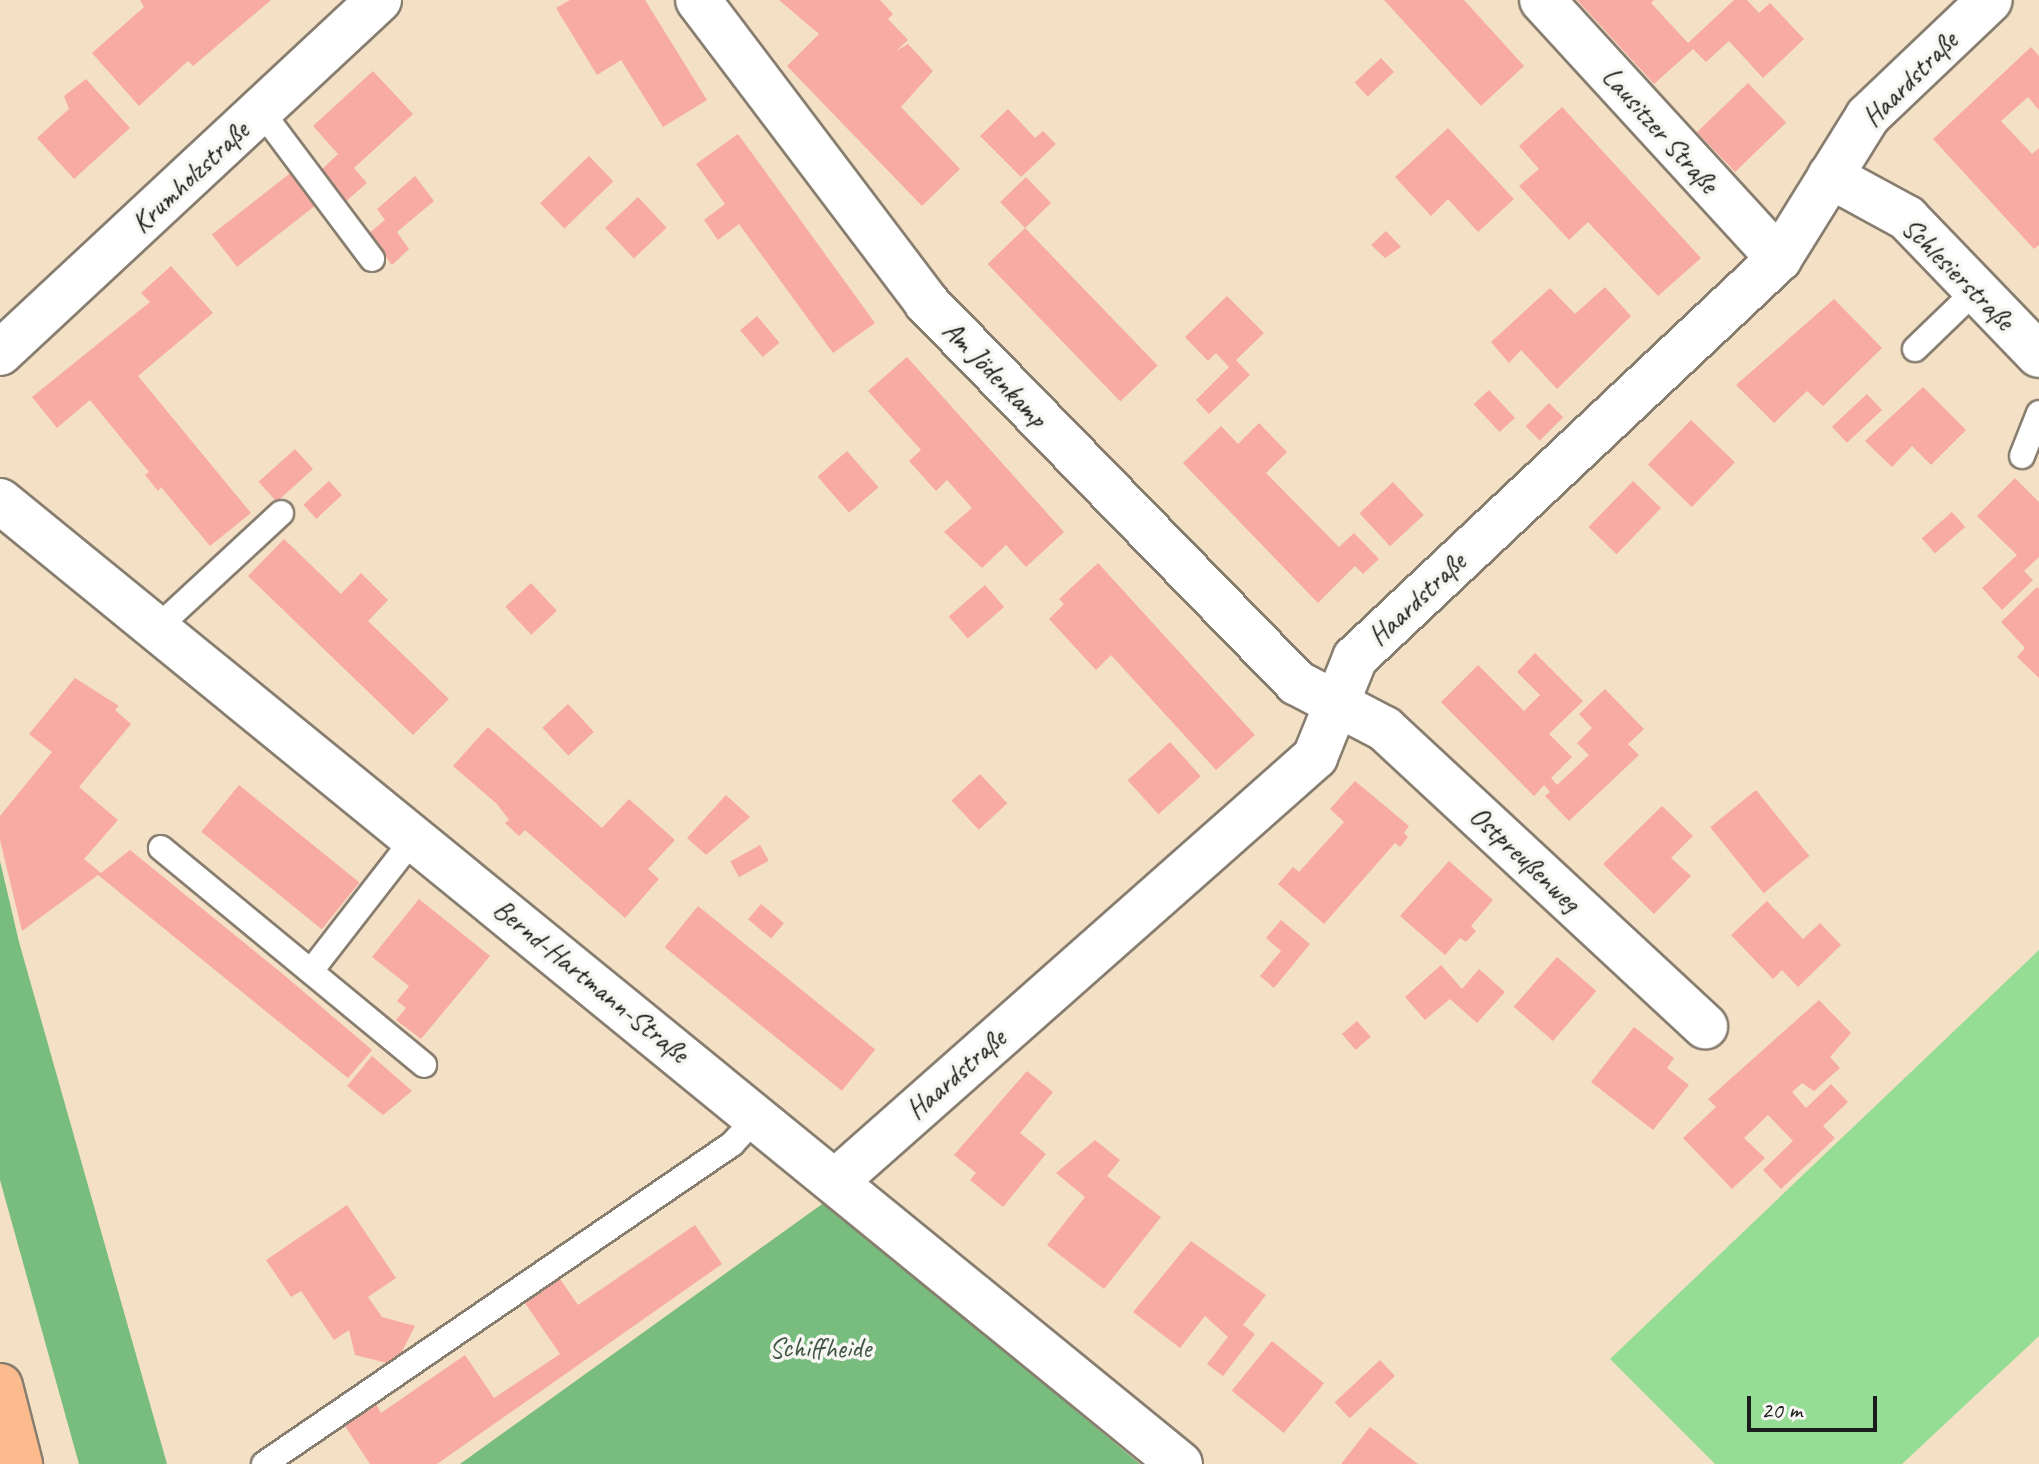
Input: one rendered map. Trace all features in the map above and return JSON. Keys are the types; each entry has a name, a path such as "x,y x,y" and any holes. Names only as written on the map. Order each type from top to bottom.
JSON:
{"highway":[{"path":"0,1386 20,1464"}],"street":[{"name":"Krumholzstraße","path":"0,353 379,0"},
{"name":"Am Jödenkamp","path":"698,0 926,302 1297,683 1338,704"},
{"name":"Lausitzer Straße","path":"1542,0 1779,259"},
{"name":"Haardstraße","path":"836,1181 1315,757 1355,658 1779,259 1868,116 1990,0"},
{"name":"Schlesierstraße","path":"1830,176 1907,218 2039,355"},
{"name":"Bernd-Hartmann-Straße","path":"0,501 758,1116 1180,1464"},
{"name":"Ostpreußenweg","path":"1338,704 1385,729 1705,1026"}],"lane":[{"path":"261,111 372,259"},
{"path":"1915,349 1976,290"},
{"path":"2022,456 2039,413"},
{"path":"157,628 281,513"},
{"path":"311,971 415,837"},
{"path":"161,848 424,1065"},
{"path":"264,1464 732,1144 758,1116"}],"green space":[{"path":"0,861 19,942 167,1464 79,1464 0,1180"},
{"path":"2039,950 2039,1336 1902,1464 1715,1464 1610,1359"},
{"name":"Schiffheide","path":"825,1202 1140,1464 460,1464"}],"building":[{"path":"140,0 271,0 193,66 188,61 139,106 92,53 144,7"},
{"path":"570,0 645,0 707,100 663,127 621,60 597,75 556,8"},
{"path":"779,0 880,0 893,14 888,19 908,40 896,51 908,44 933,71 901,107 960,169 922,206 787,66 819,34"},
{"path":"1384,0 1464,0 1524,66 1481,106"},
{"path":"1577,0 1654,0 1651,3 1688,43 1734,0 1747,0 1759,13 1770,3 1804,39 1763,78 1729,41 1706,62 1693,49 1654,84"},
{"path":"2031,47 2039,56 2039,110 2028,97 2001,121 2032,154 2039,148 2039,245 2034,249 1933,139"},
{"path":"1381,58 1394,72 1368,96 1355,83"},
{"path":"373,71 413,114 354,168 367,183 344,203 317,174 338,154 313,126"},
{"path":"86,79 130,128 74,179 37,138 69,109 64,96"},
{"path":"1748,83 1786,123 1735,172 1697,132"},
{"path":"1562,107 1701,258 1658,296 1588,222 1569,240 1519,186 1539,169 1519,146"},
{"path":"1008,109 1035,138 1043,131 1056,144 1021,177 980,136"},
{"path":"1448,128 1514,199 1478,232 1448,199 1431,216 1395,177"},
{"path":"738,134 875,323 833,353 739,224 718,240 704,220 725,204 696,164"},
{"path":"589,156 613,181 564,228 540,203"},
{"path":"293,171 318,203 237,267 212,234"},
{"path":"415,176 434,201 397,232 409,249 392,265 368,234 385,220 377,209"},
{"path":"1026,177 1051,203 1025,228 1000,202"},
{"path":"638,197 667,228 634,258 605,228"},
{"path":"1025,228 1158,365 1120,402 988,264"},
{"path":"1386,231 1401,247 1385,258 1371,245"},
{"path":"171,266 213,313 138,376 251,513 210,546 161,487 158,491 145,475 149,472 90,400 57,428 32,397 150,302 141,293"},
{"path":"1605,287 1631,316 1557,389 1521,350 1509,363 1491,342 1550,288 1575,314"},
{"path":"1227,296 1264,333 1236,360 1250,375 1209,414 1196,400 1229,367 1216,353 1208,361 1185,337"},
{"path":"1834,299 1882,348 1823,406 1807,391 1774,423 1736,385"},
{"path":"757,316 779,343 763,357 740,330"},
{"path":"907,357 1064,532 1026,567 1006,545 982,568 944,532 972,508 947,480 936,491 909,461 921,450 868,391"},
{"path":"1923,387 1966,430 1931,465 1912,446 1892,467 1865,441"},
{"path":"1489,390 1515,418 1500,432 1474,404"},
{"path":"1867,394 1882,410 1847,443 1832,427"},
{"path":"1549,403 1563,417 1540,440 1526,426"},
{"path":"1691,420 1735,462 1692,507 1648,465"},
{"path":"1259,423 1287,452 1266,473 1339,547 1354,533 1379,559 1363,574 1355,566 1318,603 1183,463 1221,426 1238,444"},
{"path":"295,449 313,469 277,502 259,482"},
{"path":"847,451 878,487 849,513 818,477"},
{"path":"2015,478 2039,502 2039,557 2024,571 2033,580 2002,610 1982,588 2017,555 1977,516"},
{"path":"329,481 342,495 316,519 303,505"},
{"path":"1633,481 1661,508 1617,554 1589,527"},
{"path":"1393,482 1424,515 1390,546 1359,513"},
{"path":"1952,512 1965,527 1935,553 1922,538"},
{"path":"284,539 341,594 361,573 388,600 368,621 449,699 413,735 248,576"},
{"path":"1098,563 1255,735 1216,770 1111,655 1096,670 1049,619 1064,604 1059,599"},
{"path":"531,583 557,611 531,635 505,607"},
{"path":"985,585 1004,607 968,638 949,616"},
{"path":"2037,587 2039,678 2017,657 2025,648 2001,622"},
{"path":"1535,653 1583,701 1549,734 1572,757 1551,778 1557,785 1589,755 1577,743 1592,728 1579,714 1605,689 1644,729 1628,744 1639,755 1569,821 1545,796 1550,792 1544,785 1534,796 1441,702 1478,665 1524,711 1540,695 1517,672"},
{"path":"75,678 119,706 115,710 131,724 79,787 118,820 84,859 101,873 130,850 284,975 372,1050 348,1078 98,875 22,931 0,840 0,816 52,752 29,734"},
{"path":"568,704 594,732 568,756 542,728"},
{"path":"488,727 602,828 629,799 675,840 648,869 659,879 625,918 525,830 519,836 505,823 509,820 497,804 453,766"},
{"path":"1170,742 1201,776 1158,814 1128,780"},
{"path":"980,774 1007,803 979,830 951,801"},
{"path":"1355,781 1409,826 1404,833 1408,837 1400,847 1395,843 1324,924 1278,884 1293,867 1299,872 1344,822 1330,809"},
{"path":"239,785 359,883 322,929 201,832"},
{"path":"1756,790 1809,856 1764,893 1710,827"},
{"path":"726,795 750,817 706,855 687,838"},
{"path":"1662,806 1693,836 1671,858 1691,876 1654,914 1603,864"},
{"path":"760,845 769,861 739,877 730,861"},
{"path":"1449,861 1493,900 1471,926 1476,931 1466,942 1460,938 1445,955 1400,916"},
{"path":"419,899 490,956 421,1039 396,1020 406,1008 397,1001 409,986 372,957"},
{"path":"1767,901 1803,939 1820,923 1841,945 1798,987 1782,970 1773,979 1731,935"},
{"path":"761,904 784,923 771,939 748,919"},
{"path":"698,906 875,1049 842,1091 665,947"},
{"path":"1281,920 1310,944 1274,988 1260,976 1281,951 1266,938"},
{"path":"1557,957 1596,991 1553,1041 1514,1007"},
{"path":"1441,965 1462,989 1479,969 1505,992 1477,1023 1450,999 1425,1020 1405,997"},
{"path":"1819,1000 1851,1033 1830,1057 1840,1068 1814,1091 1802,1083 1792,1092 1806,1108 1831,1084 1848,1102 1823,1126 1835,1138 1781,1189 1763,1170 1793,1141 1768,1115 1744,1138 1765,1158 1732,1189 1683,1138 1716,1107 1708,1099"},
{"path":"1357,1021 1371,1037 1356,1050 1342,1034"},
{"path":"1634,1027 1674,1058 1667,1068 1689,1085 1653,1130 1591,1082"},
{"path":"372,1056 412,1091 383,1115 347,1086"},
{"path":"1027,1071 1053,1092 1020,1133 1046,1154 1003,1207 970,1180 976,1173 954,1155"},
{"path":"1095,1140 1120,1160 1107,1176 1161,1217 1104,1289 1047,1245 1085,1197 1056,1173"},
{"path":"347,1205 396,1278 368,1297 382,1317 415,1326 395,1365 355,1355 349,1330 334,1340 301,1291 291,1297 266,1260"},
{"path":"695,1225 722,1264 437,1464 370,1464 345,1426 376,1404 381,1413 465,1355 494,1398 560,1354 525,1303 560,1279 578,1305"},
{"path":"1191,1241 1266,1295 1243,1325 1255,1334 1223,1376 1207,1364 1228,1337 1205,1316 1180,1348 1133,1312"},
{"path":"1272,1341 1324,1383 1284,1433 1232,1391"},
{"path":"1380,1360 1395,1376 1350,1418 1335,1402"},
{"path":"1370,1427 1418,1464 1341,1464"}]}
